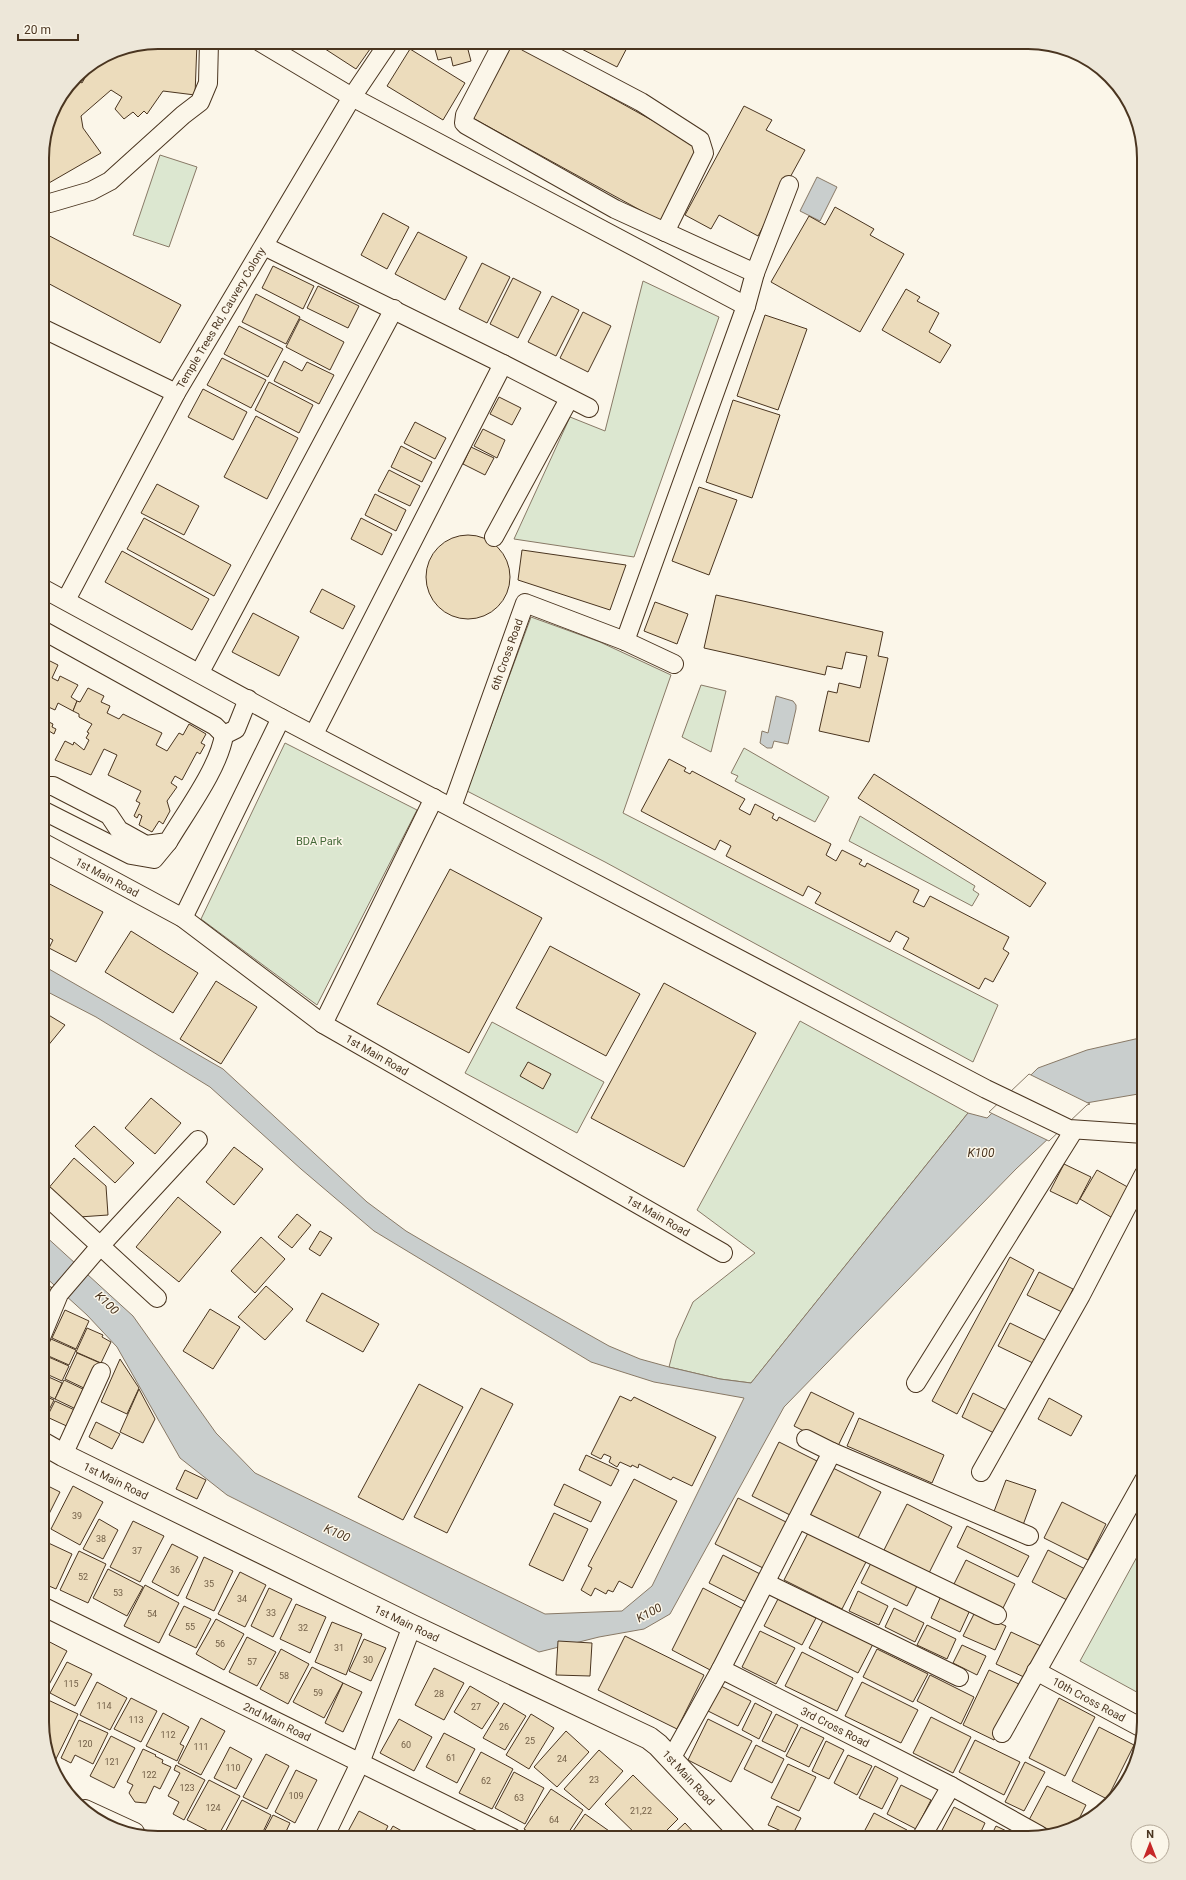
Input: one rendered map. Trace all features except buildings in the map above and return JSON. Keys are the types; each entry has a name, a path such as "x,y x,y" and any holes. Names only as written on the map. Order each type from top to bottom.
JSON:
{"street":[{"path":"49,203 91,191 110,180 183,115 200,102 208,83 210,64 209,49"},
{"path":"272,49 352,97 746,306"},
{"name":"Temple Trees Rd, Cauvery Colony","path":"66,600 176,393 352,97 384,49"},
{"path":"499,49 465,115 464,123 466,125 615,209 755,273"},
{"path":"540,49 640,102 700,140 704,153 665,232"},
{"path":"674,664 625,641 746,306 755,273 789,185"},
{"path":"264,246 394,309 589,408"},
{"path":"200,672 394,309"},
{"path":"49,331 176,393"},
{"path":"314,734 503,364"},
{"path":"494,538 569,399"},
{"path":"49,592 200,672 281,718 314,734 986,1089 1072,1129 1137,1134"},
{"name":"6th Cross Road","path":"452,807 525,603 625,641"},
{"path":"49,634 215,726 224,735"},
{"path":"224,735 236,729 248,699"},
{"path":"183,918 281,718"},
{"path":"49,814 131,855 154,859 168,842 211,770 223,742 224,735"},
{"path":"49,786 53,786 109,815 119,830 146,845 168,842"},
{"path":"323,1024 434,798"},
{"name":"1st Main Road","path":"49,846 183,918 323,1024 723,1253"},
{"path":"916,1383 1072,1129"},
{"path":"49,1318 59,1294 84,1264 198,1140"},
{"path":"981,1472 1081,1295 1137,1187"},
{"path":"49,1199 157,1298"},
{"path":"63,1455 101,1372"},
{"path":"806,1439 832,1452 1028,1536"},
{"name":"1st Main Road","path":"49,1447 412,1626 639,1733 658,1745 738,1831"},
{"path":"671,1759 721,1669 832,1452"},
{"path":"1002,1733 1137,1492"},
{"path":"798,1519 997,1615"},
{"path":"766,1583 959,1678"},
{"name":"2nd Main Road","path":"49,1609 499,1831"},
{"path":"327,1831 360,1763 412,1626"},
{"name":"3rd Cross Road","path":"721,1669 952,1786 1028,1831"},
{"name":"10th Cross Road","path":"1036,1671 1137,1725"},
{"path":"925,1831 952,1786"}],"green space":[{"path":"160,155 197,167 169,247 133,235"},
{"path":"643,281 719,317 634,557 514,539 570,417 605,431"},
{"path":"531,617 600,642 671,675 623,813 998,1005 973,1062 605,862 467,791"},
{"path":"701,685 726,691 711,752 682,737"},
{"name":"BDA Park","path":"285,743 417,810 317,1005 201,919"},
{"path":"744,748 829,797 815,822 735,781 738,776 731,773"},
{"path":"860,816 975,886 973,890 979,894 972,906 849,841"},
{"path":"800,1021 968,1113 751,1383 720,1379 669,1367 676,1340 693,1302 755,1253 697,1210"},
{"path":"492,1022 604,1082 577,1133 465,1073"},
{"path":"1137,1557 1137,1692 1080,1661"}],"water":[{"path":"817,177 837,187 820,221 800,211"},
{"path":"776,696 793,701 796,705 796,709 788,744 774,741 772,748 767,748 760,743 762,731 768,733"},
{"name":"K100","path":"49,969 223,1069 367,1202 406,1231 609,1346 640,1359 669,1367 720,1379 751,1383 968,1113 987,1118 1038,1068 1087,1050 1137,1039 1137,1094 1086,1103 1016,1169 784,1407 670,1614 644,1629 599,1637 539,1652 227,1495 180,1458 117,1347 87,1315 49,1280 49,1239 133,1316 216,1433 255,1473 545,1614 622,1611 652,1586 744,1398 654,1382 591,1362 374,1231 301,1169 210,1087 96,1017 49,993"}],"pier":[{"path":"1029,1074 1090,1104 1087,1105 1049,1141 989,1112"}]}
